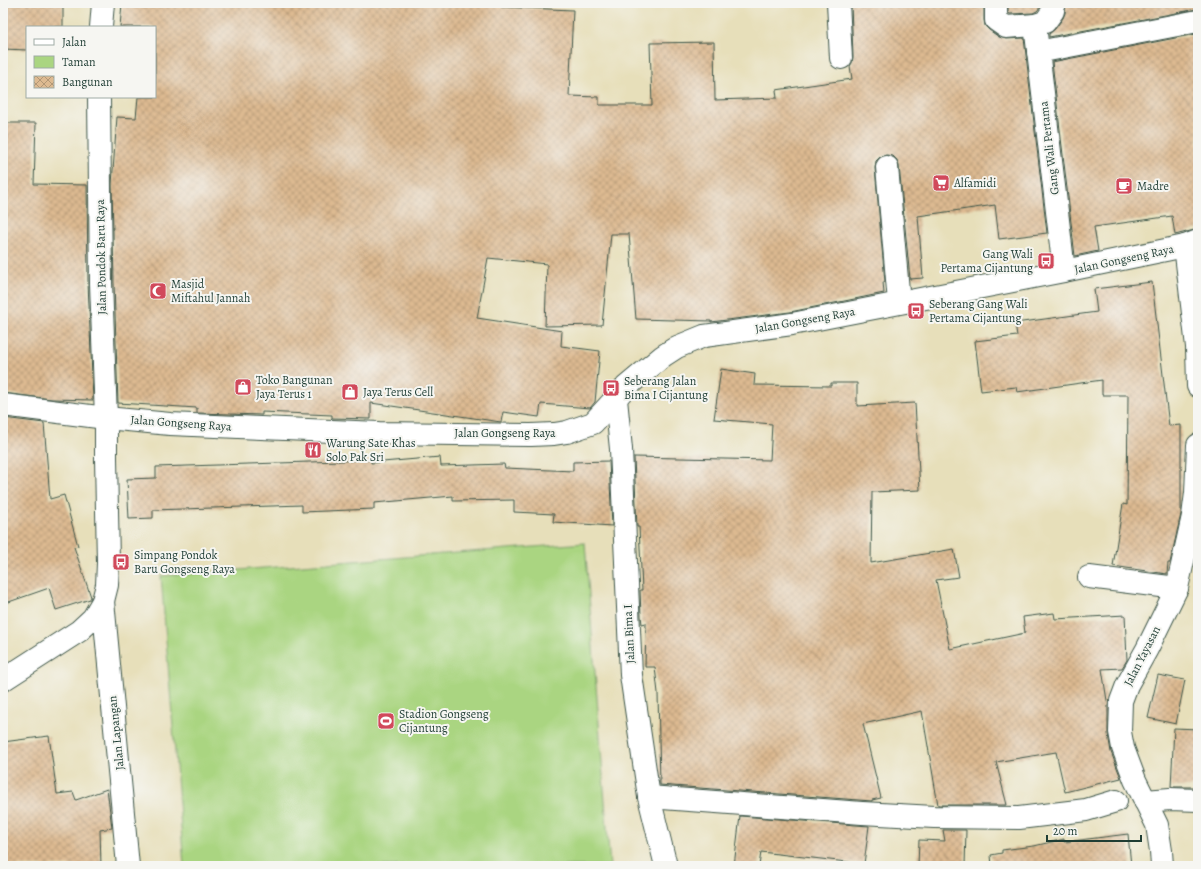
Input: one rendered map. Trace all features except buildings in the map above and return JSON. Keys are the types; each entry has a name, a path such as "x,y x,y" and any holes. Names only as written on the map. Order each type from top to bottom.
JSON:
{"street":[{"path":"101,26 103,3"},
{"path":"838,3 841,58"},
{"path":"996,3 996,20 1006,27 1034,25 1045,22 1053,11 1054,3"},
{"path":"1038,52 1198,22"},
{"name":"Gang Wali Pertama","path":"1034,25 1064,271"},
{"name":"Jalan Pondok Baru Raya","path":"99,98 101,282 106,418"},
{"path":"886,167 899,302"},
{"path":"1192,244 1198,386"},
{"name":"Jalan Gongseng Raya","path":"3,405 106,418 170,424 379,433 546,434 567,432 593,423 626,387 663,356 677,346 704,336 792,324 1064,271 1192,244"},
{"name":"Jalan Bima I","path":"616,399 621,449 631,675 649,797 666,866"},
{"path":"3,680 79,631 93,618 102,601 107,585 108,563 106,418"},
{"name":"Jalan Yayasan","path":"1162,866 1157,825 1135,780 1123,748 1120,732 1121,701 1127,685 1185,579 1196,493 1198,445"},
{"path":"1089,577 1185,579"},
{"name":"Jalan Lapangan","path":"102,601 128,866"},
{"path":"649,797 934,817 1004,818 1019,818 1086,810 1116,801"},
{"path":"1146,800 1198,800"}],"green space":[{"name":"Stadion Gongseng Cijantung","path":"585,543 610,866 184,866 161,576"}],"place":[{"name":"Alfamidi","path":"941,183"},
{"name":"Madre","path":"1124,186"},
{"name":"Gang Wali Pertama Cijantung","path":"1046,261"},
{"name":"Masjid Miftahul Jannah","path":"158,291"},
{"name":"Seberang Gang Wali Pertama Cijantung","path":"916,311"},
{"name":"Toko Bangunan Jaya Terus 1","path":"243,387"},
{"name":"Seberang Jalan Bima I Cijantung","path":"611,388"},
{"name":"Jaya Terus Cell","path":"350,392"},
{"name":"Warung Sate Khas Solo Pak Sri","path":"313,450"},
{"name":"Simpang Pondok Baru Gongseng Raya","path":"121,562"},
{"name":"Stadion Gongseng Cijantung","path":"386,721"}]}
